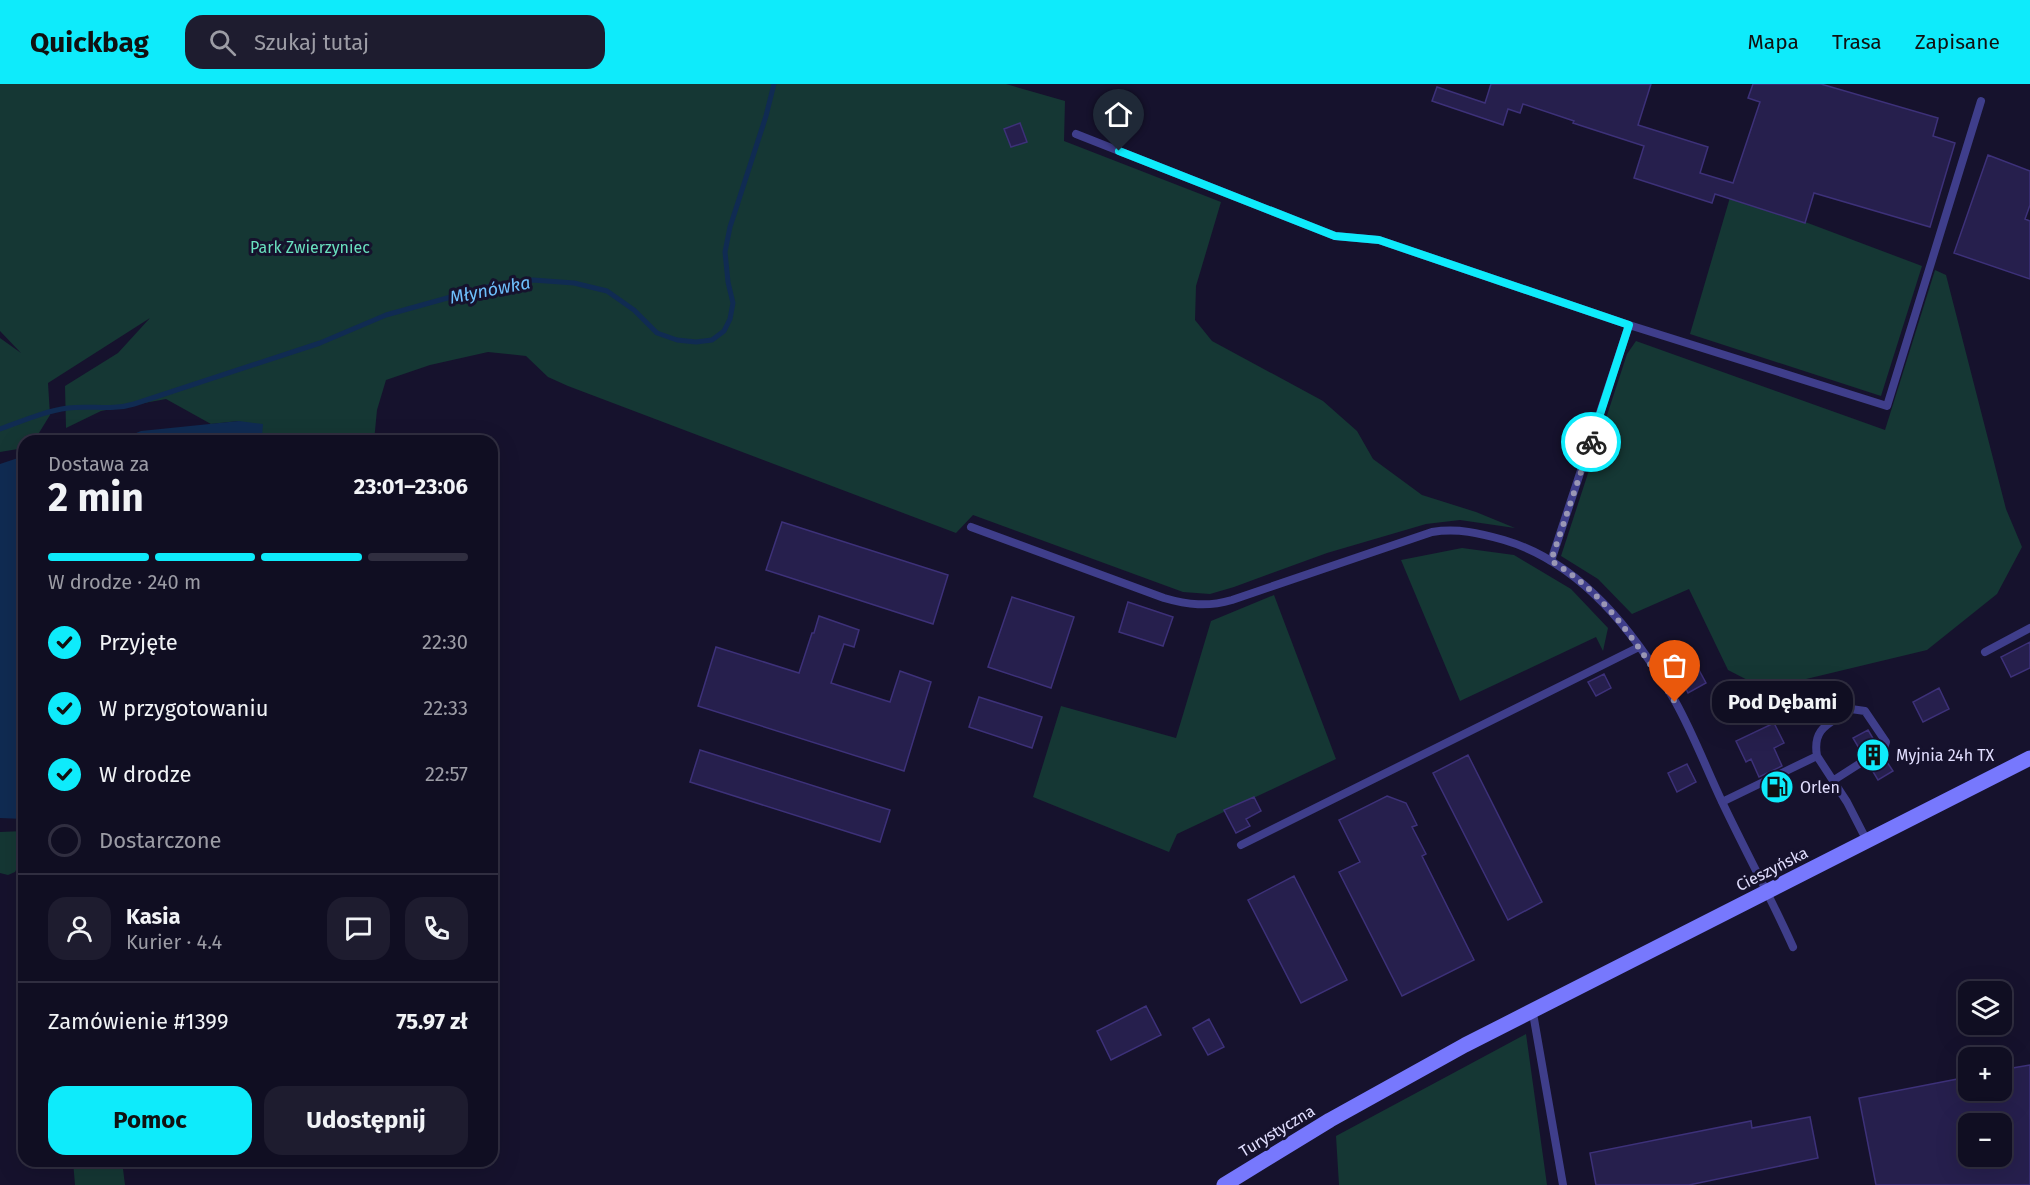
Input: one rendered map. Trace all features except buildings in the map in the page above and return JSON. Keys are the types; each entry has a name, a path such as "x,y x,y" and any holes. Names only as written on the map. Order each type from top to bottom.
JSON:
{"main road":[{"name":"Cieszyńska","path":"1349,1109 1465,1045 2030,758"},
{"name":"Turystyczna","path":"1224,1185 1349,1109"}],"lane":[{"path":"1076,134 1335,236 1379,240 1629,325 1887,406 1980,101"},
{"path":"1551,561 1629,325"},
{"path":"971,527 1164,598 1197,606 1215,605 1232,600 1432,532 1464,530 1522,546 1551,561 1592,592 1619,620 1639,648 1675,702 1793,946"},
{"path":"1985,652 2030,628"},
{"path":"1240,845 1639,648"},
{"path":"1834,780 1884,748 1886,741 1865,711 1851,709 1818,733 1815,743 1817,756 1834,780 1867,841"},
{"path":"1722,802 1817,756"},
{"path":"1531,1011 1563,1185"}],"green space":[{"name":"Park Zwierzyniec","path":"0,84 1006,84 1065,101 1064,141 1221,202 1196,286 1195,320 1212,341 1323,401 1357,431 1373,459 1422,495 1476,512 1515,528 1460,520 1426,524 1327,553 1210,594 1183,592 973,515 956,533 568,386 548,377 526,356 488,352 430,365 386,380 377,410 375,435 262,435 239,421 211,424 166,399 101,411 66,428 65,386 118,353 150,318 48,383 50,415 38,435 18,435 18,449 0,452 0,338 21,353 0,331"},
{"path":"1731,194 1922,266 1881,396 1690,334"},
{"path":"1935,270 1946,275 2006,509 2022,547 1997,594 1927,650 1765,689 1728,670 1689,589 1632,614 1598,579 1561,556 1627,354 1636,341 1885,430"},
{"path":"1462,548 1514,555 1571,589 1608,628 1603,651 1596,637 1460,701 1401,560"},
{"path":"1274,595 1336,759 1177,834 1169,852 1033,797 1061,706 1176,738 1211,621"},
{"path":"18,831 18,866 15,872 8,875 0,873 0,832"},
{"path":"1526,1034 1547,1185 1339,1185 1336,1136"},
{"path":"74,1167 123,1167 125,1185 75,1185"}],"water":[{"path":"239,421 263,424 262,435 131,435 141,431"},
{"path":"18,458 18,819 0,818 0,464"}],"waterway":[{"name":"Młynówka","path":"0,429 59,409 117,407 134,404 320,343 386,315 487,287 533,280 574,283 607,291 634,310 657,333 677,340 696,342 712,340 724,331 730,319 733,303 725,252 730,227 774,84"}],"way so far":[{"path":"1591,442 1551,561 1592,592 1619,620 1675,702"}],"place":[{"name":"Pod Dębami","path":"1675,702"},
{"name":"Myjnia 24h TX","path":"1873,755"},
{"name":"Orlen","path":"1777,787"}],"route":[{"path":"1119,151 1335,236 1379,240 1629,325 1591,442"}]}
